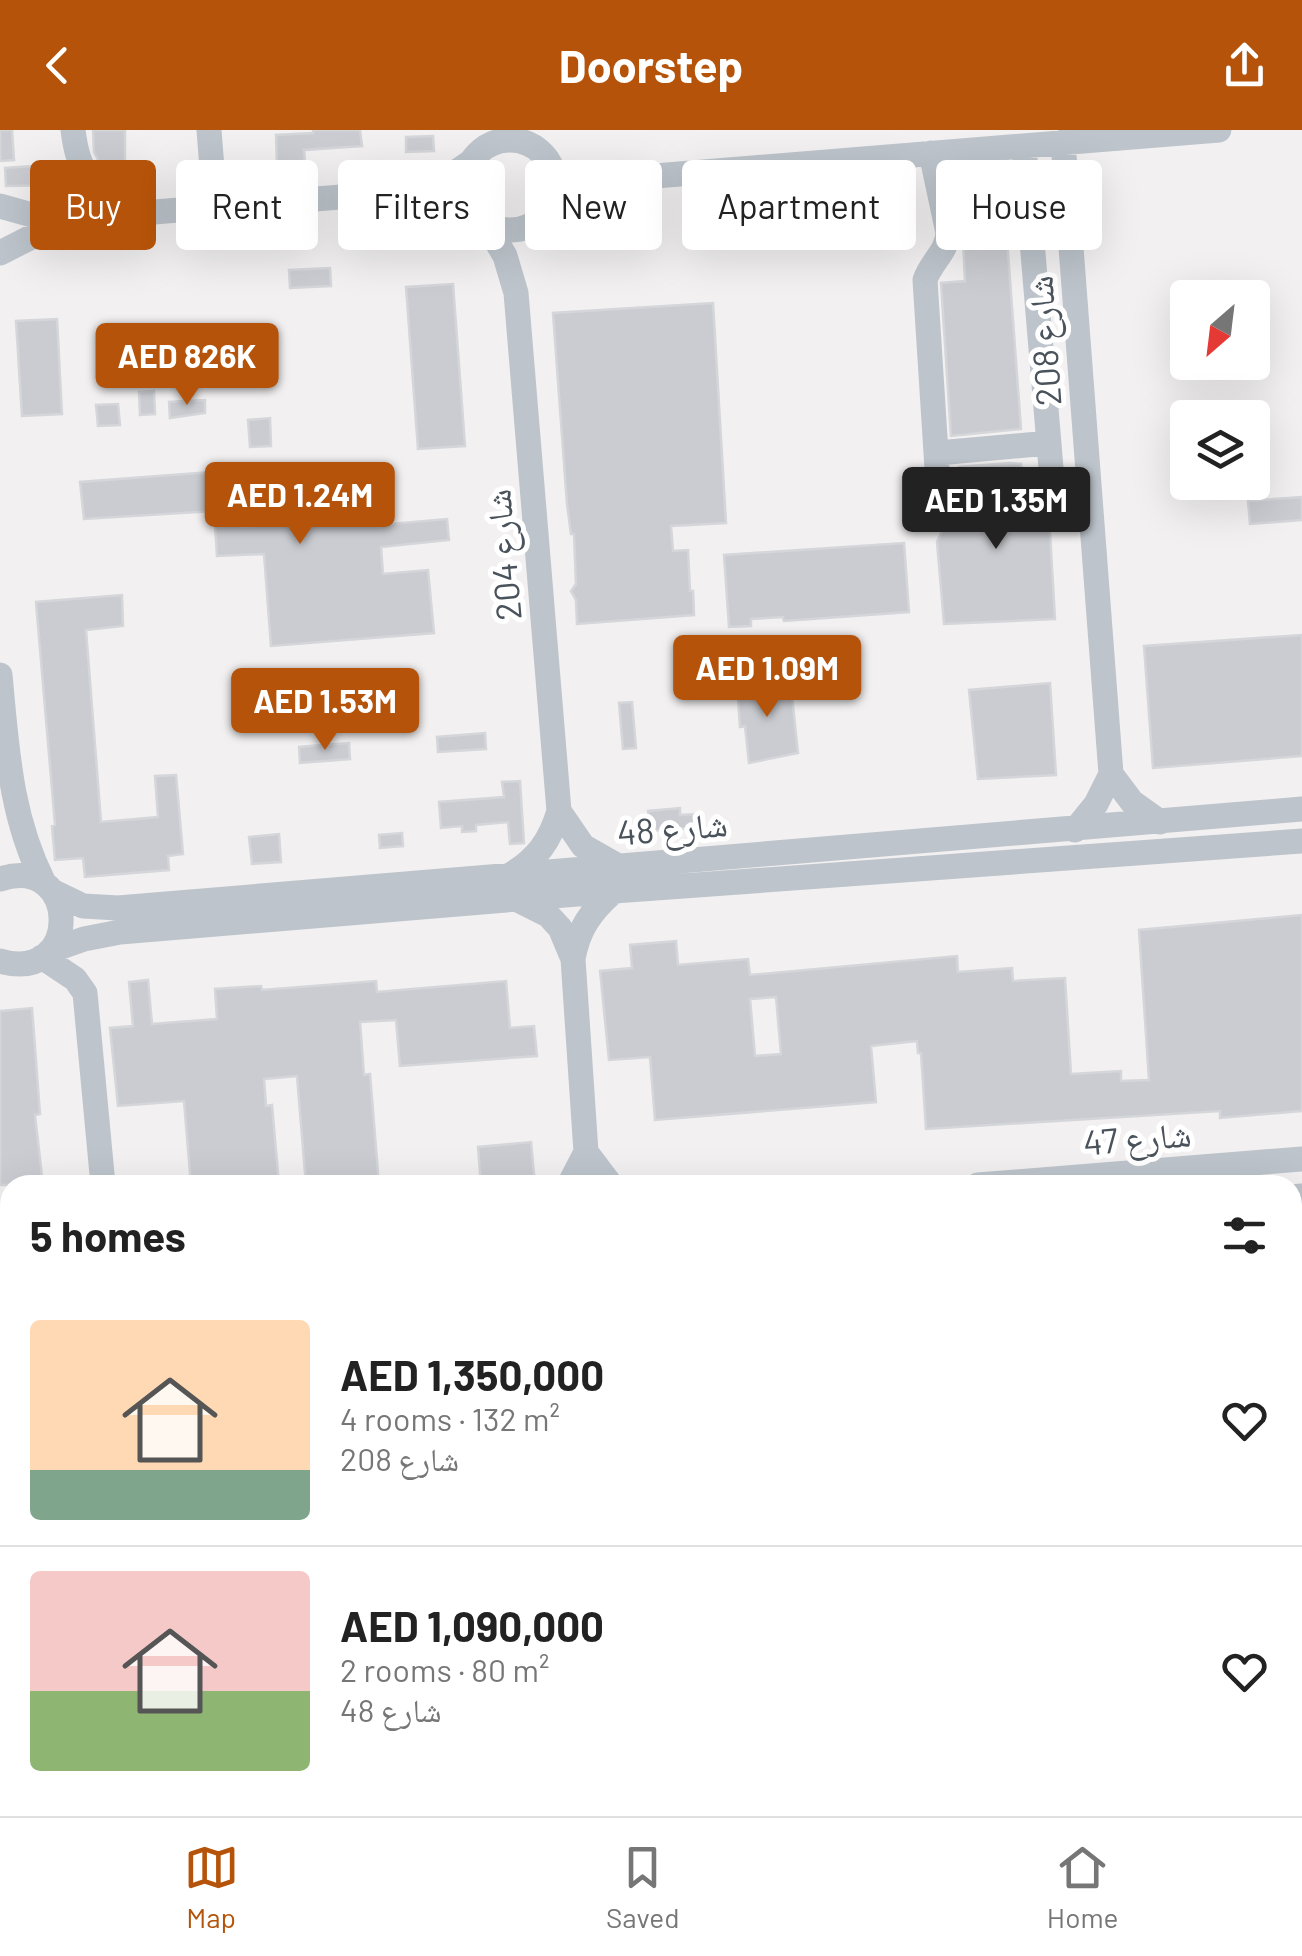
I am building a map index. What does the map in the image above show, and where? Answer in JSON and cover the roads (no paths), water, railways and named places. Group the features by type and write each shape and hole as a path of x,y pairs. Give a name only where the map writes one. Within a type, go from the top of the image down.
{"street":[{"path":"73,130 79,160"},
{"path":"210,130 212,160"},
{"path":"662,176 1219,130"},
{"path":"482,146 508,140 534,145 560,160"},
{"name":"شارع 208","path":"1063,142 1111,774"},
{"path":"1024,146 1025,160"},
{"path":"932,153 936,172"},
{"path":"0,252 6,230 0,207 30,214"},
{"path":"0,252 30,237"},
{"name":"شارع 204","path":"502,250 516,292 559,811"},
{"name":"شارع 204","path":"516,292 530,250"},
{"path":"940,500 924,280 944,250"},
{"path":"938,453 1050,455 1031,250"},
{"path":"0,674 9,777 21,832 62,910 57,942 46,954 85,993 102,1175"},
{"path":"1074,830 1096,804 1111,774 1132,802 1160,822"},
{"path":"0,836 9,777"},
{"name":"شارع 48","path":"0,961 22,964 84,939 120,932 512,888 1302,809"},
{"path":"559,811 583,846 617,879 581,929 572,959"},
{"path":"559,811 553,832 512,888 560,928 572,959 586,1152 573,1175"},
{"name":"شارع 48","path":"617,879 1302,841"},
{"name":"شارع 48","path":"0,879 24,876 83,906 118,908 512,888"},
{"path":"586,1152 603,1175"},
{"name":"شارع 47","path":"1103,1175 1302,1159"}]}
